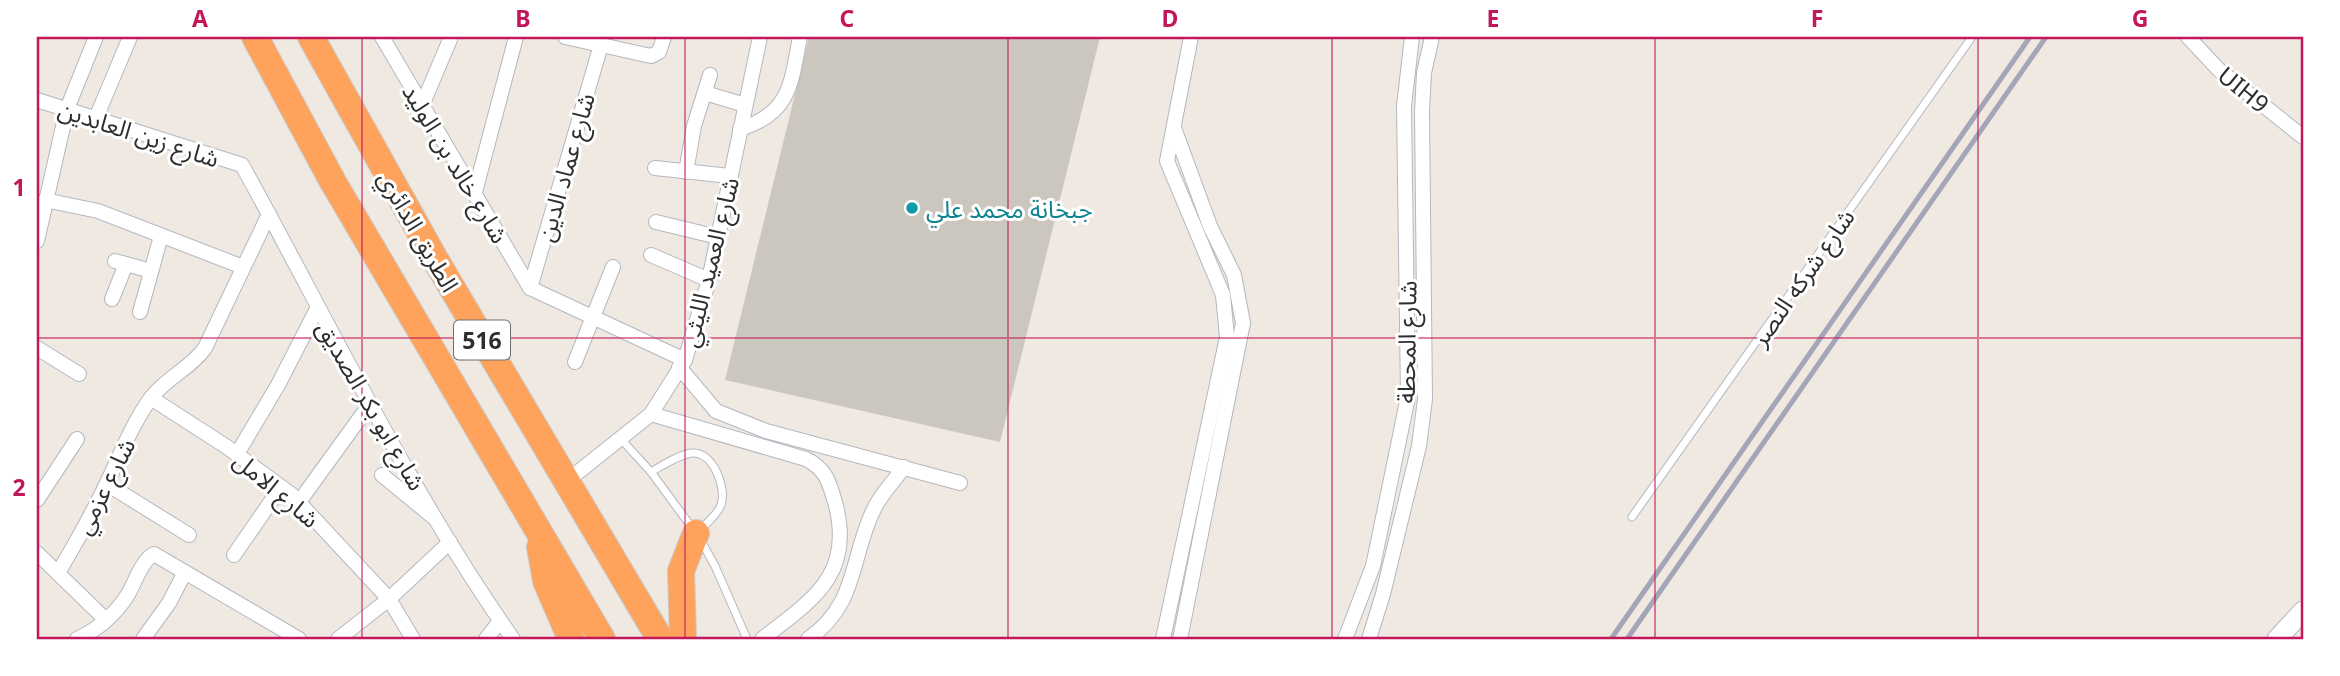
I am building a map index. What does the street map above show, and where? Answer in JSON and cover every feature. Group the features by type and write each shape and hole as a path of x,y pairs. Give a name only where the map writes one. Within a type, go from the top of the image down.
{"highway":[{"name":"الطريق الدائري","path":"255,37 333,182 601,639"},
{"name":"الطريق الدائري","path":"311,37 428,247 660,639"},
{"name":"الطريق الدائري","path":"536,528 546,581 571,639"},
{"path":"683,639 681,570 696,533"}],"main road":[{"path":"2277,639 2303,611"}],"street":[{"path":"37,241 67,109 96,37"},
{"path":"96,118 130,37"},
{"name":"شارع خالد بن الوليد","path":"382,37 421,108 475,192 530,288"},
{"path":"421,108 451,37"},
{"path":"475,192 516,37"},
{"path":"565,37 651,56 659,52 664,37"},
{"name":"شارع العميد الليثي","path":"567,481 651,414 682,363 709,280 760,37"},
{"path":"740,129 762,122 779,107 790,87 800,37"},
{"path":"1180,639 1242,339 1239,290 1167,161 1191,37"},
{"name":"شارع المحطة","path":"1345,639 1373,566 1405,418 1409,354 1404,106 1412,37"},
{"name":"شارع المحطة","path":"1369,639 1383,594 1423,423 1427,376 1422,92 1432,37"},
{"name":"UIH9","path":"2188,37 2219,70 2303,137"},
{"name":"شارع عماد الدين","path":"530,288 601,45"},
{"path":"687,172 694,126 710,75"},
{"path":"705,93 745,105"},
{"name":"شارع زين العابدين","path":"37,100 242,165"},
{"path":"1163,639 1227,337 1223,295 1173,126"},
{"name":"شارع ابو بكر الصديق","path":"242,165 370,404 450,542 513,639"},
{"path":"655,168 730,176"},
{"path":"45,200 98,211 243,267"},
{"path":"151,398 164,383 194,364 205,348 269,215"},
{"path":"656,222 718,237"},
{"path":"140,312 151,271 165,238"},
{"path":"651,255 709,280"},
{"path":"111,299 121,263 151,271"},
{"path":"575,362 613,267"},
{"path":"530,288 682,363 716,411 766,431 960,483"},
{"path":"237,454 278,385 317,309"},
{"path":"37,348 79,374"},
{"name":"شارع الامل","path":"151,398 237,454 299,502 389,598 414,639"},
{"name":"شارع عزمي","path":"58,573 151,398"},
{"path":"299,502 370,404"},
{"path":"651,414 807,458 820,466 828,478 840,530 836,557 817,596 762,639"},
{"path":"37,500 77,439"},
{"path":"808,639 833,618 842,602 854,576 864,535 876,505 904,467"},
{"path":"382,475 427,513 437,518"},
{"path":"107,484 189,535"},
{"path":"234,555 281,487"},
{"path":"840,530 864,535"},
{"path":"338,639 389,598 450,542"},
{"path":"37,553 106,620"},
{"path":"77,639 95,635 126,597 154,554 299,639"},
{"path":"143,639 169,603 185,572"},
{"path":"486,639 500,621"}],"lane":[{"name":"شارع شركه النصر","path":"1632,517 1972,37"},
{"path":"620,438 651,472 696,533 716,566 747,639"},
{"path":"651,472 691,453 700,453 709,459 723,495 714,516 696,533"}],"building":[{"name":"جبخانة محمد علي","path":"809,37 1100,37 1000,442 725,380"}],"railway":[{"path":"1611,639 2030,37"},
{"path":"1627,639 2046,37"}],"place":[{"name":"جبخانة محمد علي","path":"912,208"}]}
